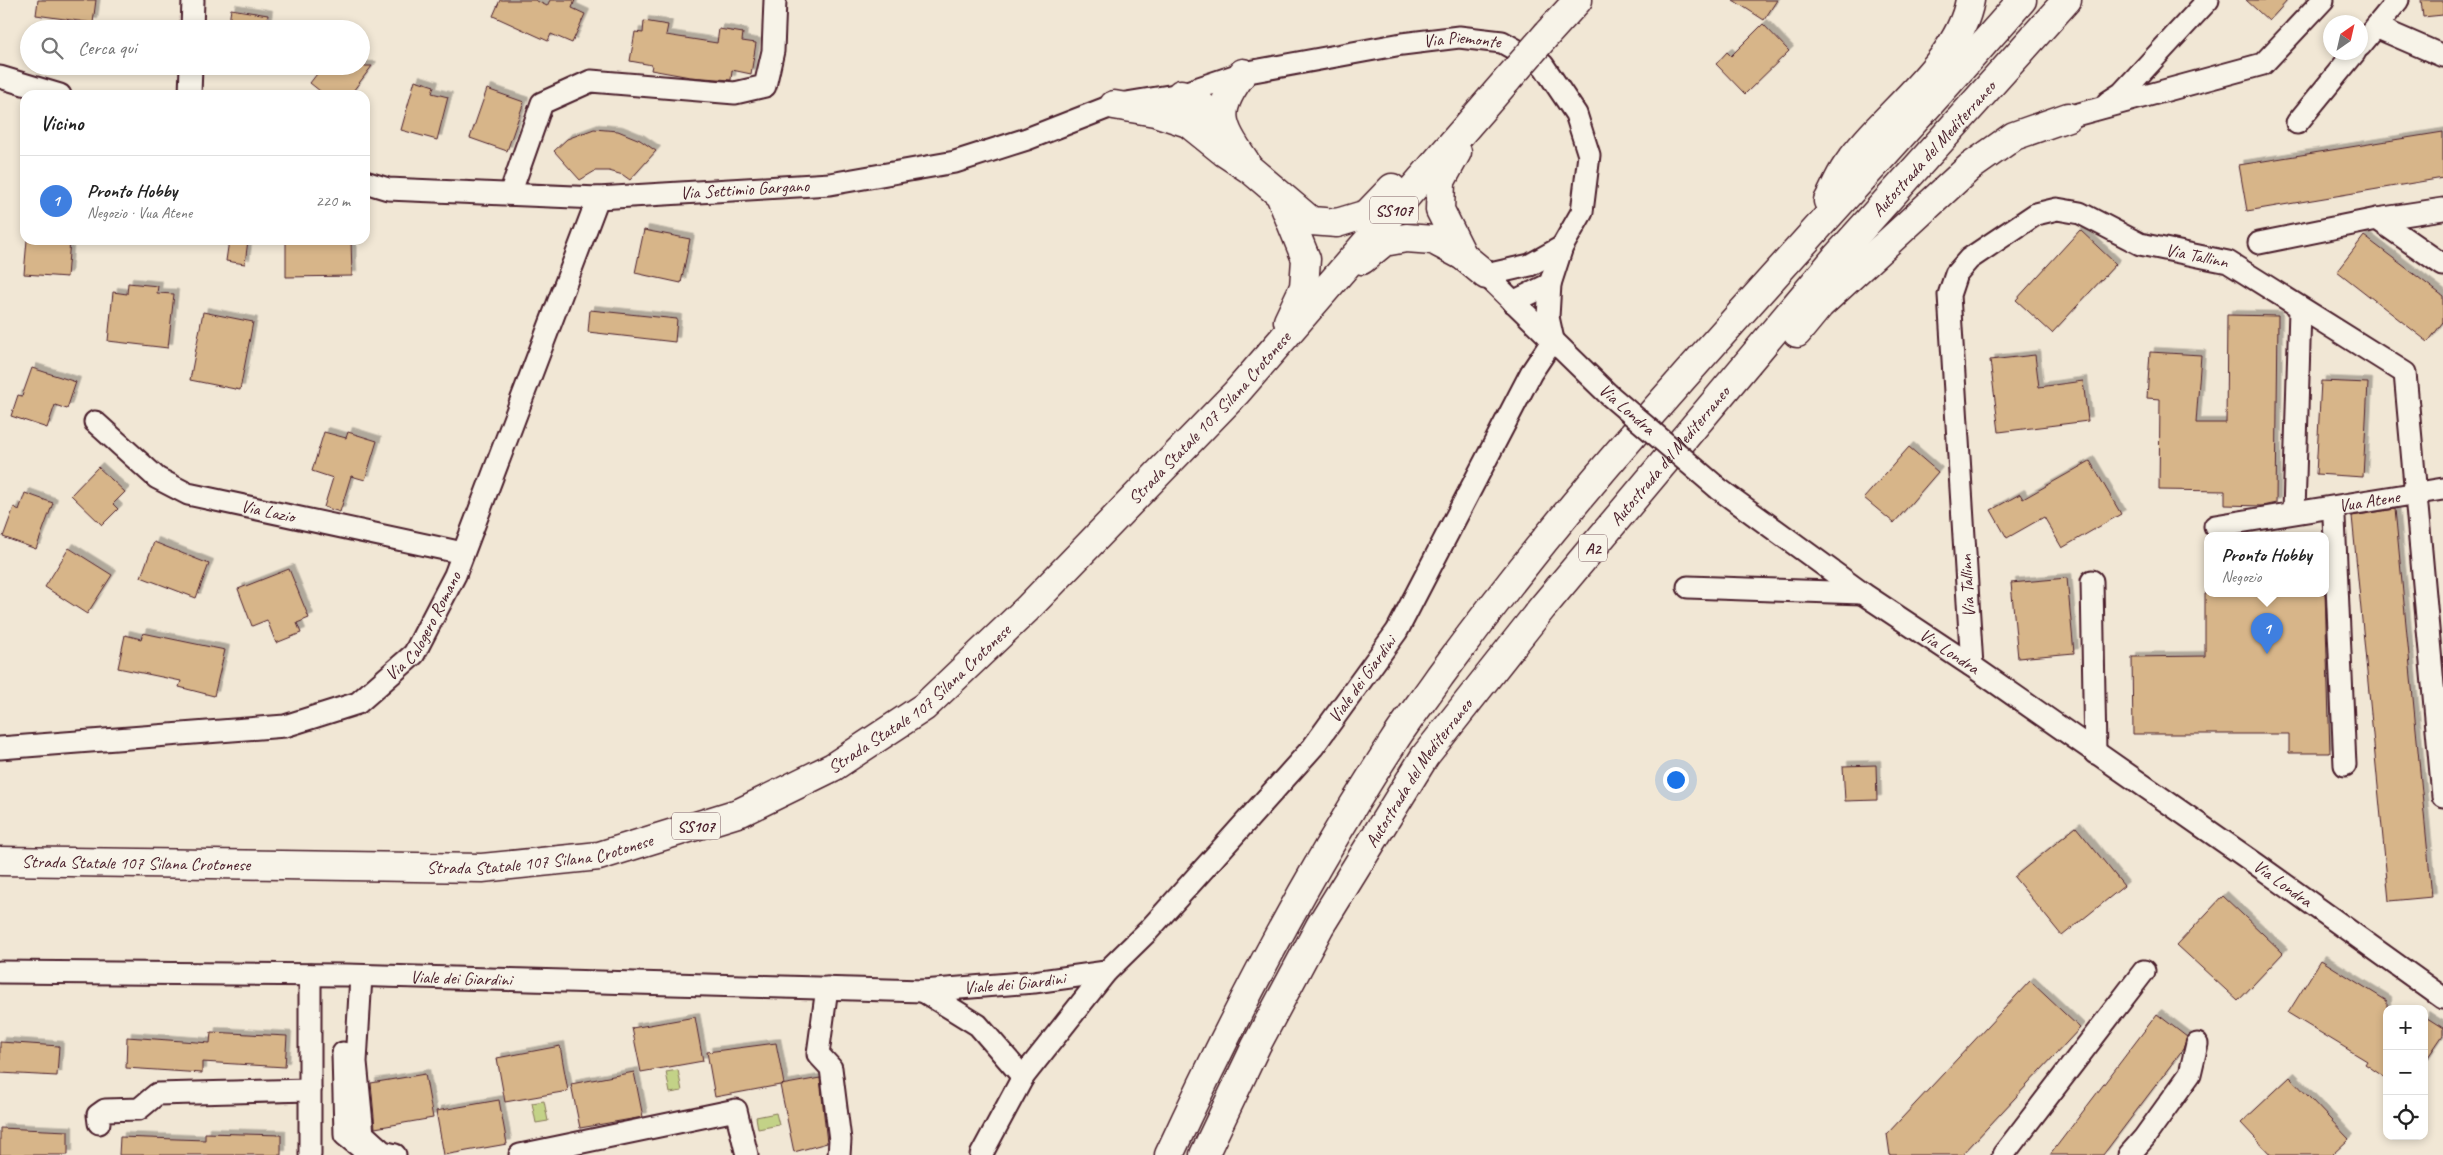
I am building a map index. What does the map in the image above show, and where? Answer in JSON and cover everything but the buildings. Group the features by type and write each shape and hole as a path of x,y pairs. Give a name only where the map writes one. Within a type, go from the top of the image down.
{"highway":[{"name":"Strada Statale 107 Silana Crotonese","path":"0,861 482,868 599,856 742,812 833,767 924,707 1027,609 1236,393 1305,316 1483,105 1578,0"},
{"path":"1810,234 1846,167 1946,55 1970,0"},
{"name":"Autostrada del Mediterraneo","path":"1169,1155 1227,1031 1286,920 1394,740 1478,624 1567,511 1810,234 1940,94 2022,0"},
{"name":"Autostrada del Mediterraneo","path":"1204,1155 1256,1046 1320,926 1425,756 1542,608 1838,255 2067,0"},
{"path":"1228,137 1222,112 1229,91 1243,73"},
{"path":"1463,256 1440,210 1441,181 1458,152 1508,79"},
{"path":"1188,123 1181,108 1181,94 1194,99 1208,109 1251,170"},
{"path":"1114,105 1155,112 1188,123 1224,152 1251,170 1311,221 1337,223 1366,214 1461,117 1483,105"},
{"path":"1542,608 1590,574 1820,305 1970,167 2014,136 2068,117"},
{"path":"1236,393 1290,319 1304,287 1306,259 1281,197"},
{"path":"1305,316 1363,258 1384,242 1406,238 1433,240 1463,256 1486,275"}],"street":[{"path":"192,20 193,0"},
{"path":"510,194 542,103 591,81 736,93 765,86 773,51 775,0"},
{"path":"2068,117 2101,106 2122,93 2208,0"},
{"path":"2068,117 2263,64 2322,0"},
{"path":"2368,36 2398,0"},
{"path":"2376,27 2443,56"},
{"name":"Via Piemonte","path":"1114,105 1181,94 1243,73 1402,44 1459,38 1502,42 1542,65 1576,114 1589,155 1582,212 1562,247 1550,284 1548,317 1552,340"},
{"path":"2297,123 2348,60"},
{"path":"190,75 190,90"},
{"path":"0,77 43,90"},
{"name":"Via Settimio Gargano","path":"370,184 388,189 598,198 830,184 955,162 1027,139 1114,105"},
{"name":"Via Calogero Romano","path":"0,748 285,726 358,703 414,654 455,575 598,198"},
{"name":"Via Tallinn","path":"1972,666 1949,295 1956,274 1969,259 2036,214 2057,209 2080,213 2140,244 2228,262 2300,309 2405,373 2443,796"},
{"path":"2259,243 2377,219 2443,209"},
{"path":"2377,219 2443,265"},
{"path":"1486,275 1530,265 1562,247"},
{"path":"1513,302 1530,265"},
{"name":"Via Londra","path":"1486,275 1608,394 1719,490 1862,593 1972,666 2443,996"},
{"path":"1513,302 1550,284"},
{"path":"2294,512 2300,309"},
{"name":"Viale dei Giardini","path":"981,1155 1023,1078 1106,972 1148,930 1313,747 1396,631 1531,373 1552,340"},
{"name":"Via Lazio","path":"95,422 157,478 188,494 463,553"},
{"name":"Vua Atene","path":"2215,526 2443,489"},
{"path":"2334,518 2345,765"},
{"path":"2092,581 2095,753"},
{"path":"1688,587 1862,593"},
{"path":"2003,1155 2144,971"},
{"name":"Viale dei Giardini","path":"0,972 310,975 923,991 1034,982 1106,972"},
{"path":"310,975 310,1155"},
{"path":"354,976 342,1068 346,1135 370,1155"},
{"path":"354,976 356,1062 363,1134 383,1152 395,1155"},
{"path":"827,988 818,1054 831,1068 840,1140 839,1155"},
{"name":"Viale dei Giardini","path":"923,991 978,1025 1023,1078"},
{"path":"2129,1155 2144,1138 2190,1074 2197,1044"},
{"path":"99,1123 98,1115 105,1110 139,1109 157,1094 310,1090"},
{"path":"520,1155 736,1110 747,1155"}],"green space":[{"path":"678,1070 682,1091 670,1093 666,1072"},
{"path":"544,1101 548,1121 536,1123 532,1103"},
{"path":"776,1113 779,1125 758,1129 756,1117"}],"place":[{"name":"Pronto Hobby","path":"2267,654"}]}
